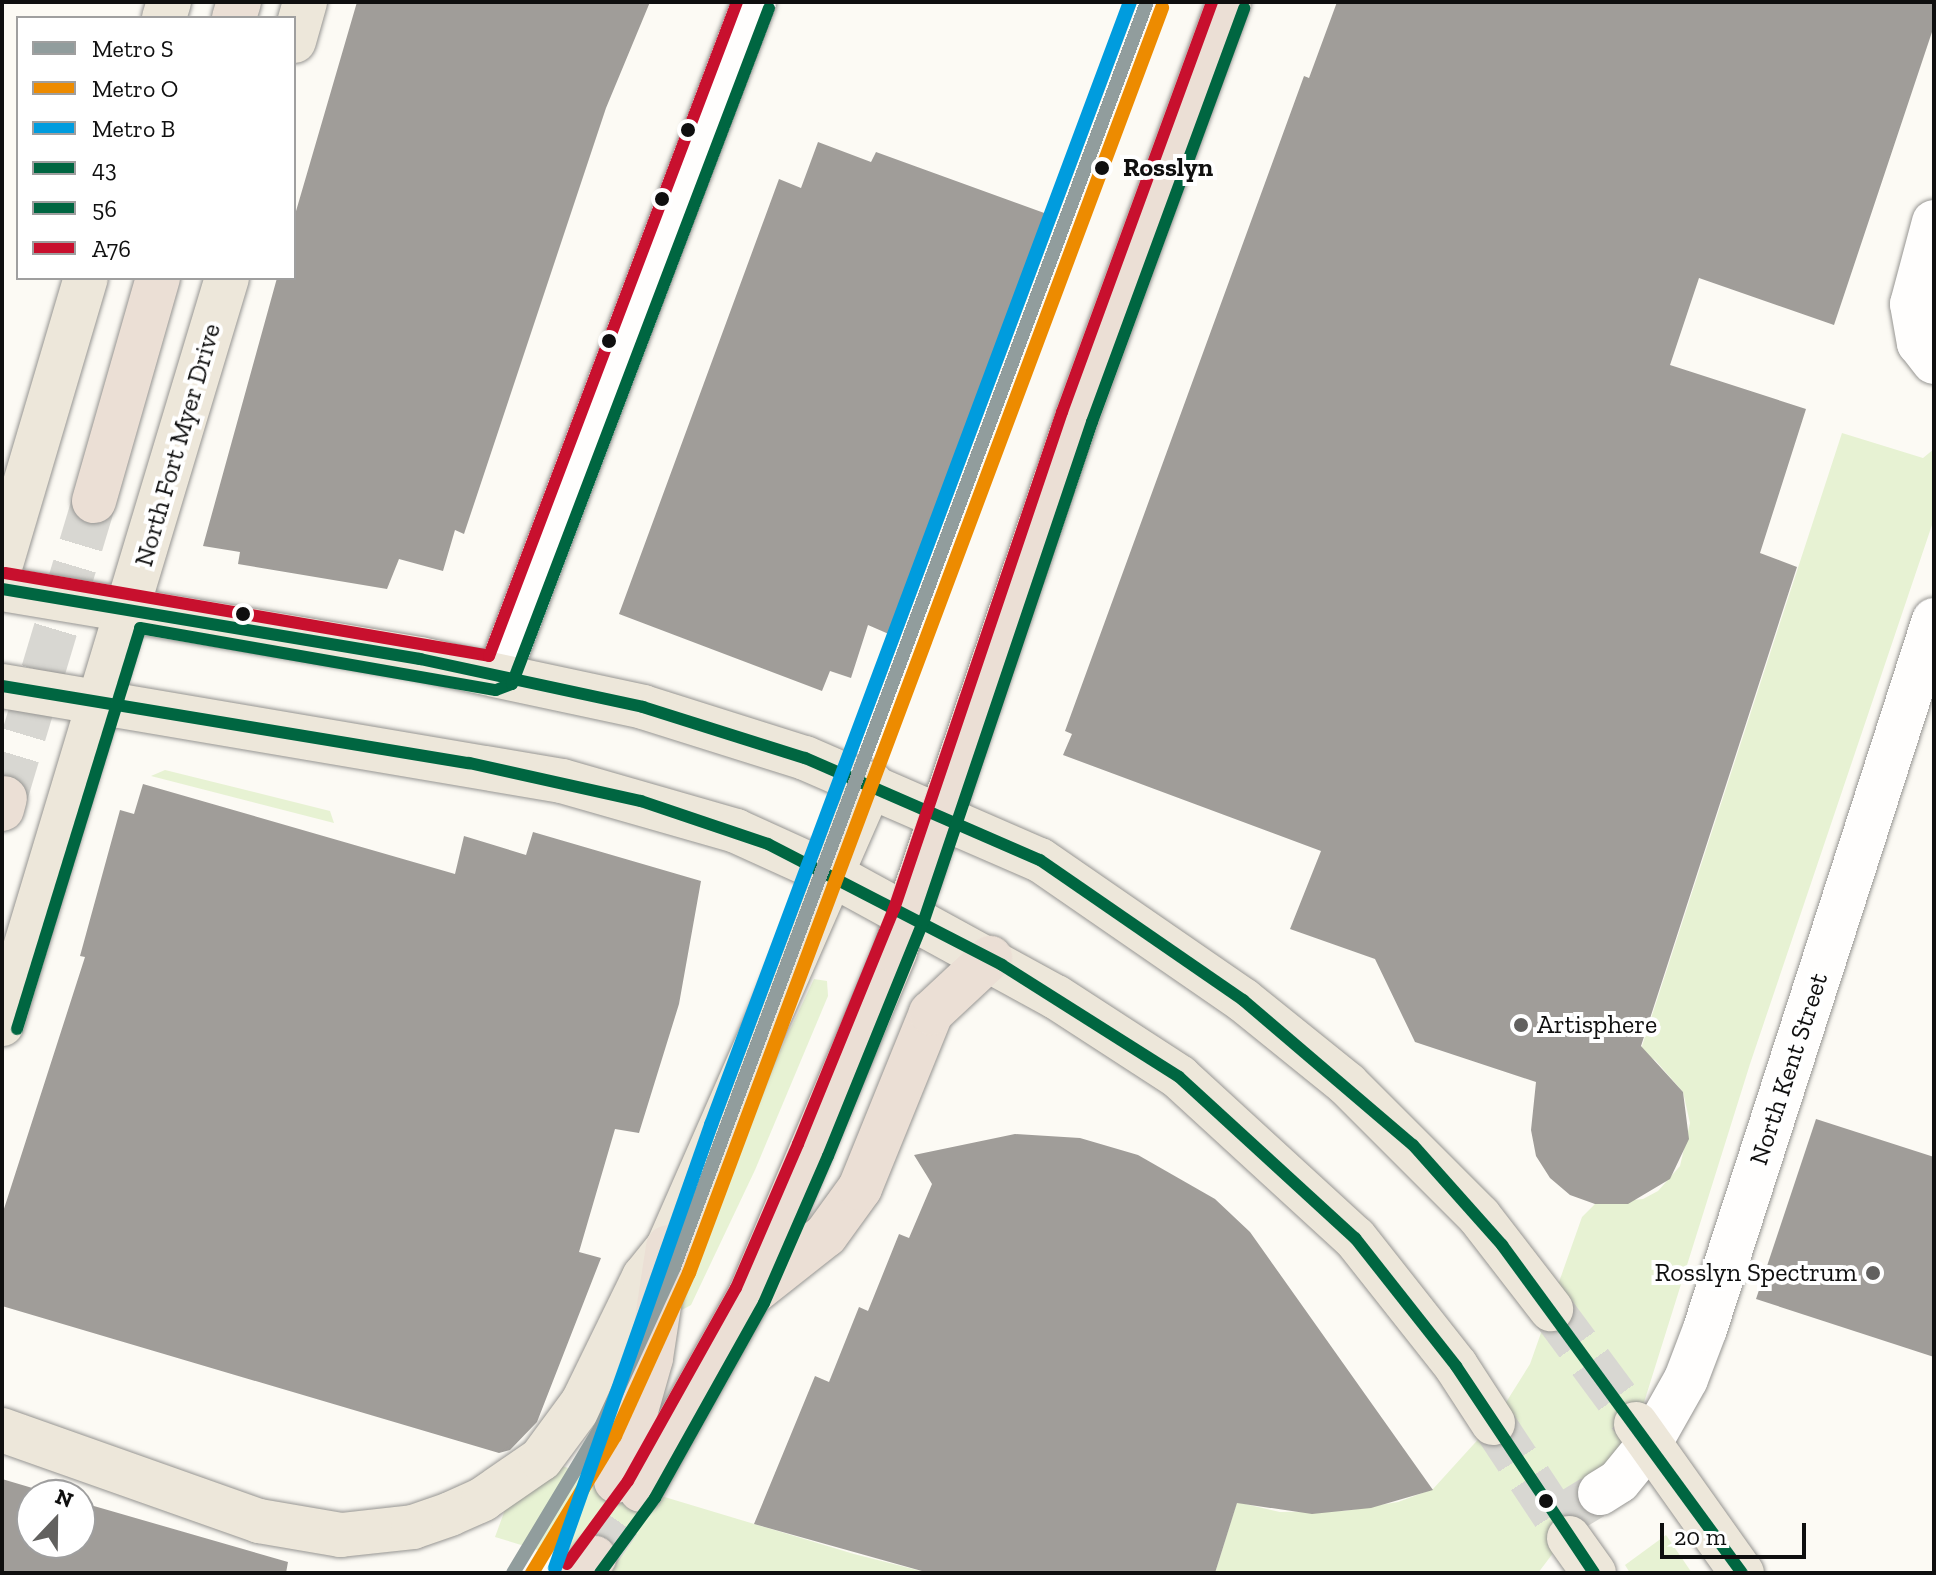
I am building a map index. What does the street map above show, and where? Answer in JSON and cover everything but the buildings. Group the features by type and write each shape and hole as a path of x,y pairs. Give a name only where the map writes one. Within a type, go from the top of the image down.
{"highway":[{"path":"668,1247 629,1486 750,1295 909,915 1072,431 1229,2"},
{"path":"94,501 157,280"},
{"path":"750,1295 826,1235 860,1188 931,1013 990,958"}],"main road":[{"path":"296,34 305,2"},
{"path":"2,561 85,280"},
{"name":"North Fort Myer Drive","path":"2,1024 102,703 226,280"},
{"path":"2,589 499,674 702,724 871,784 941,816 1075,881 1293,1040 1413,1145 1479,1216 1551,1309"},
{"path":"2,686 562,781 736,831 831,874 990,958 1179,1077 1297,1180 1406,1300 1493,1423"},
{"path":"2,1430 296,1530 341,1535 413,1527 483,1499 541,1459 583,1402 644,1277 668,1247 871,784"},
{"path":"1643,1434 1742,1573"},
{"path":"1569,1538 1594,1573"}],"street":[{"path":"499,674 754,2"},
{"path":"1934,222 1912,304 1919,343 1934,362"},
{"name":"North Kent Street","path":"1600,1493 1619,1481 1643,1434 1686,1379 1705,1329 1934,620"}],"green space":[{"path":"1842,433 1923,458 1934,449 1934,519 1750,1064 1641,1412 1605,1485 1538,1573 1215,1573 1237,1502 1280,1512 1344,1511 1398,1502 1433,1489 1493,1423 1530,1364 1582,1217 1595,1204 1643,1199 1658,1191 1680,1166 1690,1123 1683,1092 1655,1060 1640,1052"},
{"path":"165,770 330,811 334,823 151,776"},
{"path":"814,979 827,981 828,996 755,1170 691,1305 680,1311 679,1297 750,1114"},
{"path":"525,1455 854,1554 929,1573 613,1573 495,1537"},
{"path":"1666,1535 1692,1573 1630,1573 1625,1565"}],"tunnel":[{"path":"5,798 94,501"},
{"path":"1551,1309 1636,1424"},
{"path":"1493,1423 1569,1538"},
{"path":"594,1558 641,1490"},
{"path":"1555,1520 1600,1493"}],"metro line":[{"name":"B","path":"555,1568 711,1125 1130,2"},
{"name":"S","path":"513,1573 600,1429 674,1267 1147,2"},
{"name":"O","path":"532,1573 615,1436 689,1273 1162,8"}],"transit line":[{"name":"A76","path":"5,573 489,656 737,2"},
{"name":"A76","path":"567,1564 628,1481 736,1288 798,1144 894,909 1062,412 1212,2"},
{"name":"56","path":"17,1029 140,628 496,690 512,684 769,8"},
{"name":"56","path":"600,1573 655,1498 764,1303 828,1156 924,920 1092,422 1244,8"},
{"name":"43","path":"2,589 420,659 643,707 805,758 1040,860 1243,1000 1413,1145 1502,1245 1742,1573"},
{"name":"43","path":"2,686 469,763 641,801 768,844 1002,965 1179,1077 1355,1238 1456,1366 1594,1573"}],"place":[{"name":"Rosslyn","path":"1102,168"},
{"name":"Artisphere","path":"1521,1025"},
{"name":"Rosslyn Spectrum","path":"1873,1273"}]}
